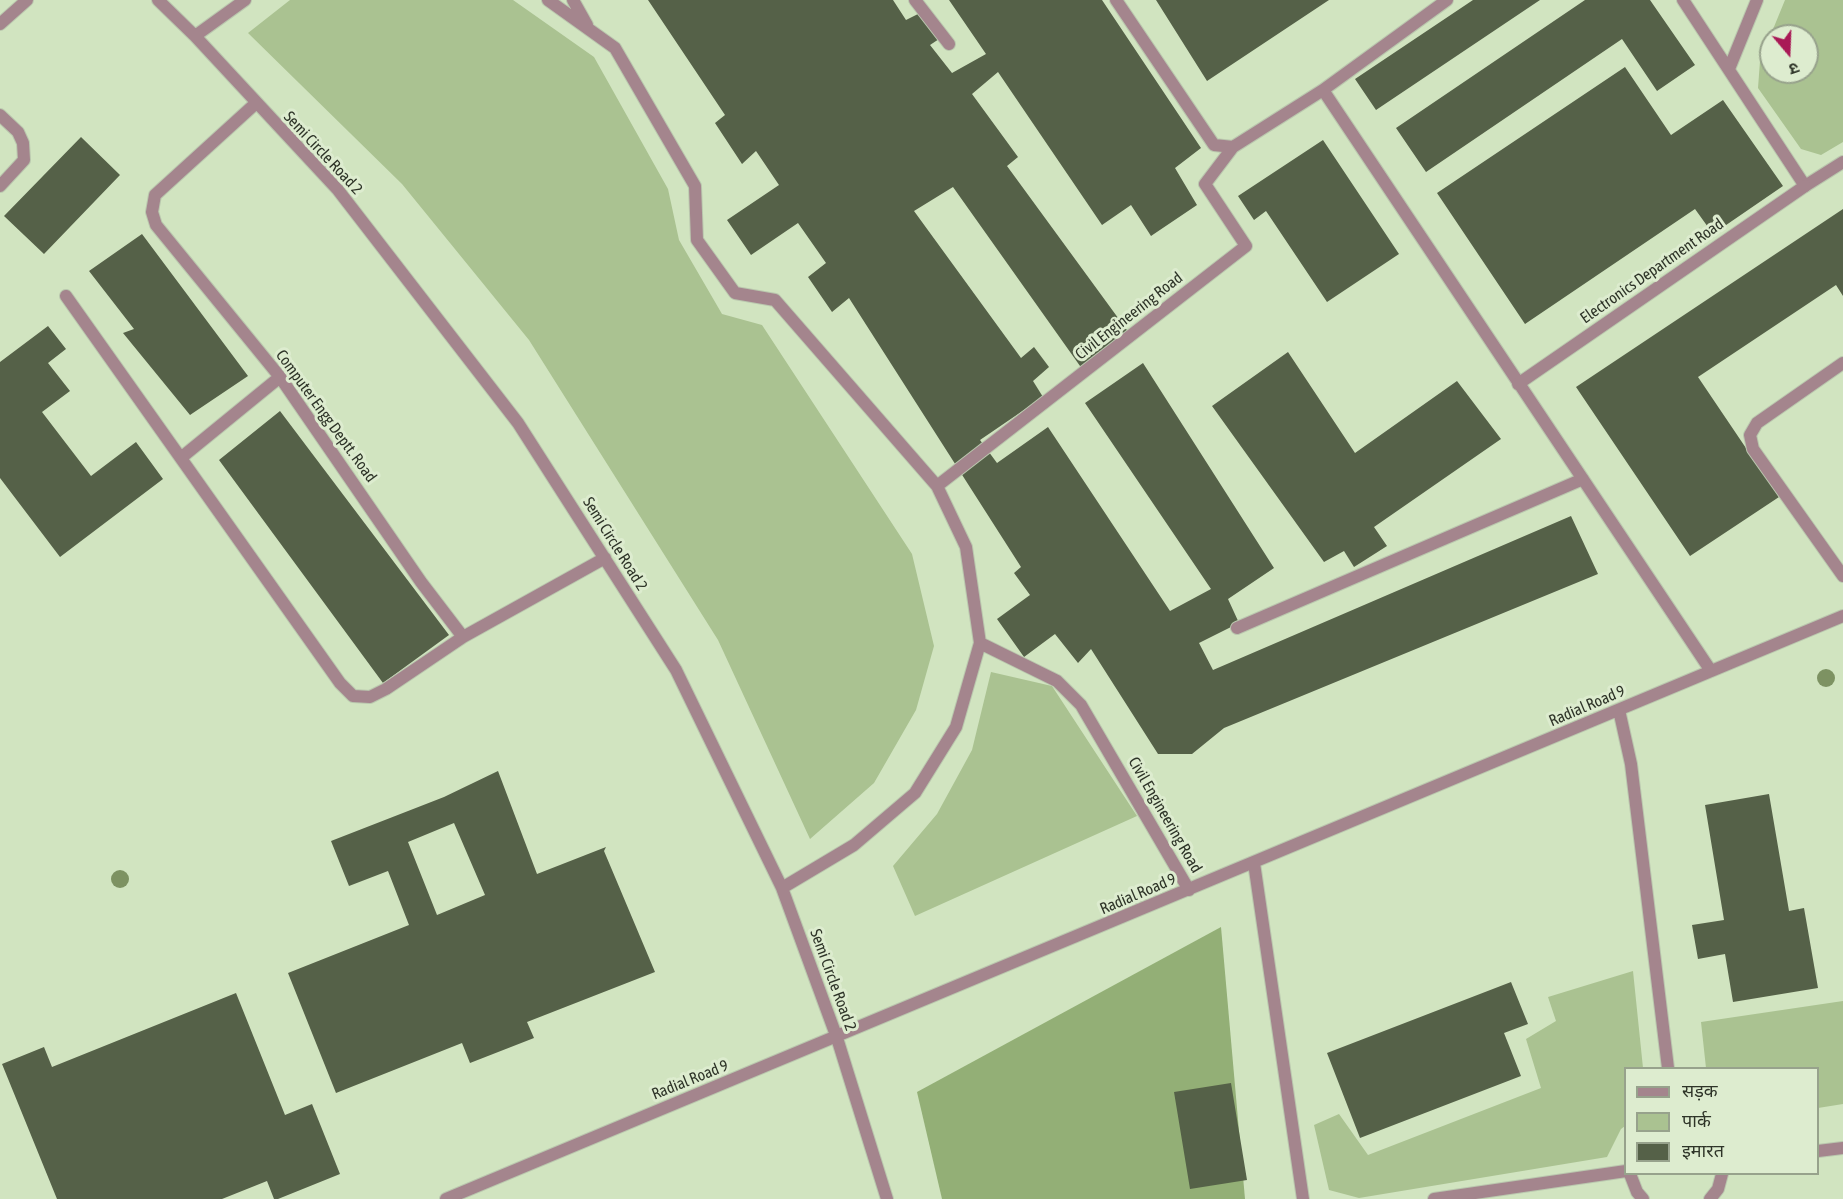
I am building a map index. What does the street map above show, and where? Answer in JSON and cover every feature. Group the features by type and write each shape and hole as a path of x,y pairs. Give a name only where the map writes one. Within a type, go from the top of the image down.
{"street":[{"path":"0,24 27,0"},
{"name":"Semi Circle Road 2","path":"158,0 195,36 255,104 338,190 518,423 676,670 782,888 837,1038 887,1199"},
{"path":"195,36 245,0"},
{"path":"548,0 615,48 695,186 697,240 735,293 776,300 937,486 966,547 980,643 956,727 915,793 854,845 782,888"},
{"path":"573,0 590,30"},
{"path":"915,0 949,44"},
{"path":"1116,0 1215,145 1233,147 1323,90 1447,0"},
{"path":"1683,0 1805,186"},
{"path":"1729,69 1757,0"},
{"path":"1323,90 1711,671"},
{"name":"Computer Engg Deptt. Road","path":"255,104 155,195 152,212 156,225 280,377 421,582 463,637"},
{"path":"0,115 18,132 23,143 24,160 0,186"},
{"name":"Civil Engineering Road","path":"937,486 1246,246 1206,184 1233,147"},
{"name":"Electronics Department Road","path":"1518,384 1843,162"},
{"path":"66,296 340,683 353,696 370,697 386,689 463,637 605,558"},
{"path":"1843,363 1756,423 1750,435 1753,449 1843,576"},
{"path":"182,457 280,377"},
{"path":"1238,628 1582,480"},
{"name":"Radial Road 9","path":"446,1199 837,1038 1843,616"},
{"name":"Civil Engineering Road","path":"980,643 1057,681 1081,705 1189,890"},
{"path":"1619,710 1631,764 1668,1067"},
{"path":"1254,863 1303,1199"},
{"path":"1819,1151 1843,1148"},
{"path":"1434,1199 1624,1171"},
{"path":"1631,1175 1637,1192 1643,1199"},
{"path":"1710,1199 1718,1189 1722,1175"}],"shaded area":[{"path":"0,0 1843,0 1843,1199 0,1199"},
{"path":"1221,927 1245,1199 942,1199 917,1092"}],"green space":[{"path":"290,0 513,0 594,57 668,189 679,240 722,314 762,325 912,554 934,646 916,710 874,783 810,839 718,640 529,340 402,184 248,33"},
{"path":"1785,0 1843,0 1843,142 1821,155 1801,149 1758,88 1759,74 1759,84 1819,84 1819,24 1775,24"},
{"path":"991,672 1052,686 1137,816 915,916 893,866 937,814 972,750"},
{"path":"1633,971 1643,1067 1624,1067 1624,1127 1607,1157 1359,1198 1329,1190 1314,1125 1339,1114 1368,1155 1541,1088 1526,1039 1556,1021 1548,997"},
{"path":"1843,1001 1843,1104 1819,1108 1819,1067 1706,1067 1701,1022"}],"building":[{"path":"648,0 893,0 906,20 922,12 939,39 930,45 952,73 986,54 949,0 1102,0 1201,148 1175,168 1197,205 1151,236 1131,205 1102,225 998,72 972,94 1018,157 1007,166 1132,337 1085,373 953,187 914,211 1021,358 1034,347 1049,367 1033,381 1043,397 980,440 997,463 1048,427 1170,611 1211,589 1085,403 1143,363 1274,568 1228,599 1239,623 1199,643 1213,670 1571,516 1598,574 1224,728 1192,754 1158,754 1091,649 1078,663 1055,634 1024,657 997,619 1030,595 1014,573 1021,567 849,298 832,312 808,277 826,263 798,223 751,255 727,220 779,185 756,151 742,164 715,123 725,115"},
{"path":"1156,0 1329,0 1207,81"},
{"path":"1473,0 1540,0 1376,110 1355,79"},
{"path":"1585,0 1650,0 1695,65 1657,91 1622,39 1426,172 1396,128"},
{"path":"1625,67 1671,135 1723,100 1783,186 1713,234 1695,209 1525,324 1437,193"},
{"path":"81,137 120,175 44,254 4,216"},
{"path":"1323,140 1399,254 1327,302 1266,211 1254,220 1238,196"},
{"path":"1843,209 1843,296 1836,285 1698,377 1779,497 1690,556 1576,387"},
{"path":"142,234 248,376 190,415 123,333 134,329 89,271"},
{"path":"48,326 66,349 48,363 70,391 42,412 91,476 136,442 163,479 60,557 0,478 0,362"},
{"path":"1288,352 1355,453 1457,381 1501,439 1374,527 1387,546 1354,567 1344,551 1324,562 1212,406"},
{"path":"280,411 449,635 383,683 219,460"},
{"path":"498,771 537,874 606,847 604,851 655,972 527,1022 534,1038 470,1063 462,1043 336,1093 288,973 409,925 388,871 349,886 331,841 444,797","holes":["454,823 485,895 437,915 408,842"]},
{"path":"1769,794 1789,911 1804,908 1818,988 1733,1002 1725,954 1698,959 1692,925 1724,920 1705,805"},
{"path":"1511,982 1528,1024 1504,1033 1521,1076 1360,1138 1327,1053"},
{"path":"236,993 285,1115 312,1104 340,1174 278,1199 274,1199 267,1181 222,1199 57,1199 2,1064 44,1047 52,1067"},
{"path":"1231,1083 1247,1180 1190,1189 1174,1092"}]}
